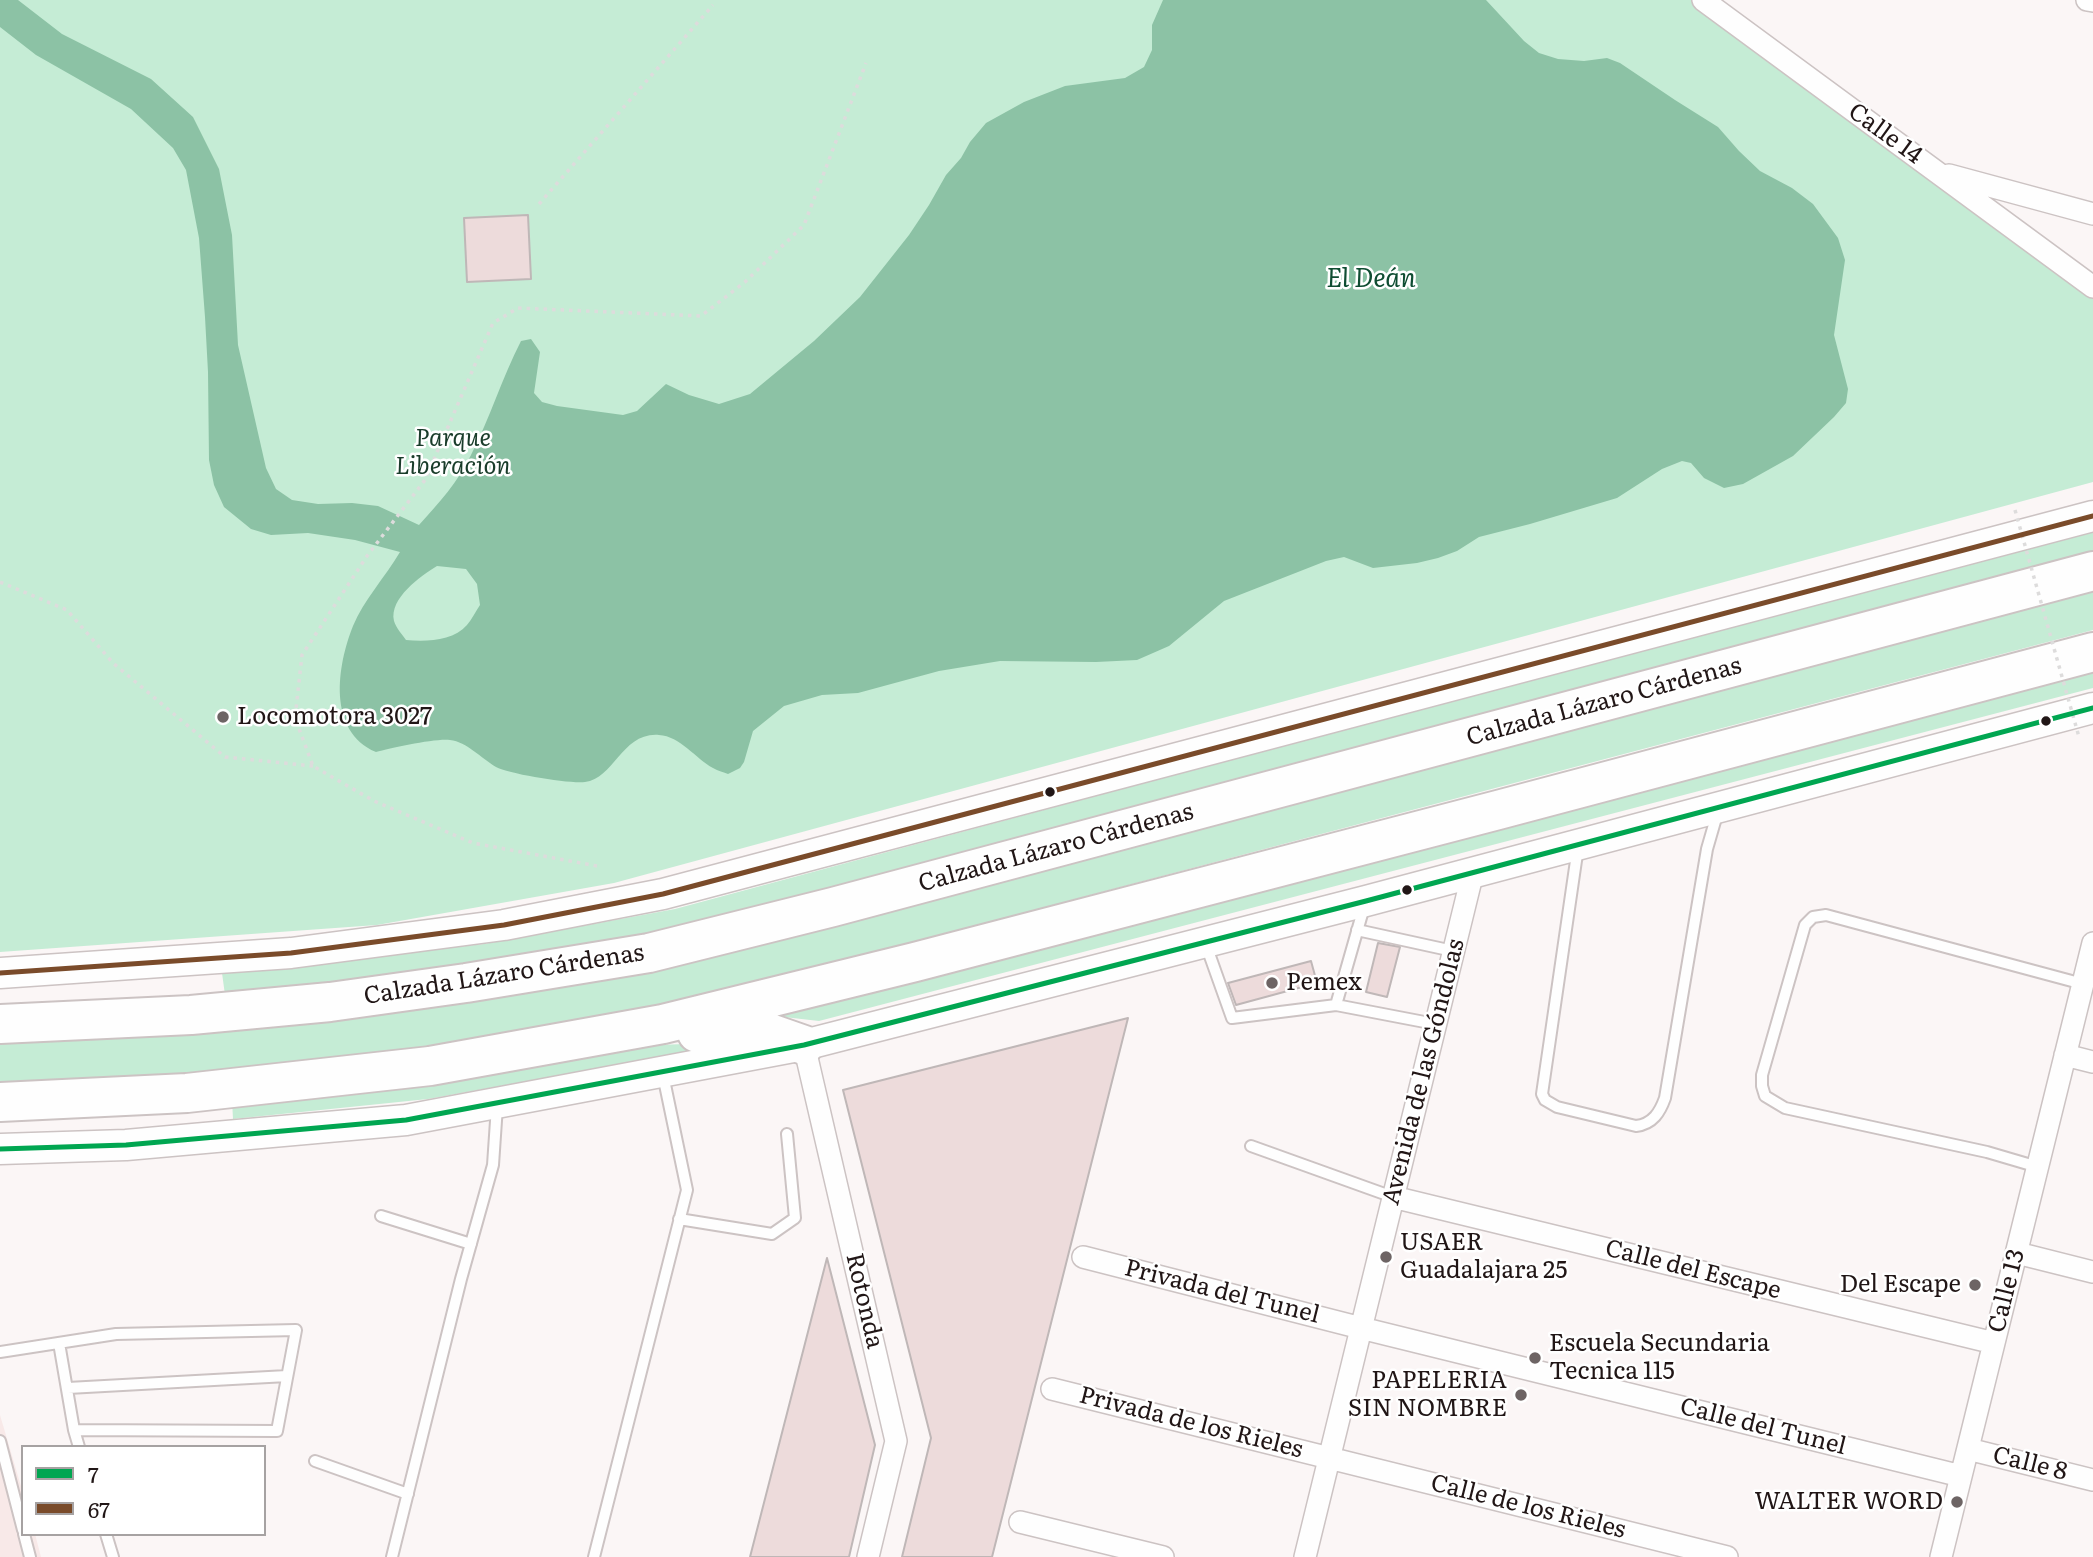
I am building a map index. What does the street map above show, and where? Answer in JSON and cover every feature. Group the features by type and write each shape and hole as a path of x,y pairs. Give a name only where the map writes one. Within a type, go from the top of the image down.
{"highway":[{"name":"Calzada Lázaro Cárdenas","path":"0,1024 191,1015 330,1002 649,953 846,904 2093,571"},
{"path":"0,1102 200,1091 430,1066 663,1024 915,962 2093,652"},
{"path":"583,1038 761,1030 804,1045"}],"main road":[{"name":"Calzada Lázaro Cárdenas","path":"0,973 315,951 504,925 663,894 2093,516"},
{"path":"0,1149 126,1144 406,1121 804,1045 1367,901 2093,708"}],"street":[{"name":"Calle 14","path":"1703,0 1937,172 2093,214"},
{"path":"2087,0 2093,1"},
{"path":"1937,172 2093,287"},
{"name":"Avenida de las Góndolas","path":"1305,1557 1473,872"},
{"name":"Calle 13","path":"1941,1557 2093,943"},
{"name":"Rotonda","path":"804,1045 896,1441 868,1557"},
{"path":"2065,1055 2093,1062"},
{"name":"Calle del Escape","path":"1393,1198 1994,1343"},
{"path":"2017,1253 2093,1272"},
{"name":"Privada del Tunel","path":"1083,1257 1361,1328"},
{"name":"Calle del Tunel","path":"1361,1328 1961,1476"},
{"name":"Privada de los Rieles","path":"1052,1389 1329,1458"},
{"name":"Calle 8","path":"1968,1449 2093,1480"},
{"name":"Calle de los Rieles","path":"1329,1458 1727,1557"},
{"path":"1020,1522 1163,1557"}],"lane":[{"path":"1579,844 1542,1094 1545,1100 1557,1107 1636,1126 1644,1125 1660,1111 1665,1098 1707,849 1719,807"},
{"path":"1336,1005 1367,901"},
{"path":"2038,1167 1987,1152 1786,1108 1765,1097 1762,1075 1805,925 1813,917 1826,915 2083,985"},
{"path":"1357,930 1453,951"},
{"path":"1205,942 1232,1018 1336,1005 1435,1024"},
{"path":"594,1557 687,1190 663,1072"},
{"path":"392,1557 471,1244 494,1165 497,1103"},
{"path":"679,1219 772,1234 795,1218 787,1134"},
{"path":"1251,1146 1393,1198"},
{"path":"381,1216 471,1244"},
{"path":"0,1352 116,1334 296,1330 278,1431 74,1430"},
{"path":"59,1343 78,1445"},
{"path":"68,1388 287,1376"},
{"path":"0,1441 21,1524"},
{"path":"315,1461 408,1494"},
{"path":"24,1536 30,1557"},
{"path":"107,1536 113,1557"}],"path":[{"path":"539,204 713,5"},
{"path":"313,766 295,718 302,655 367,556 425,480 493,323 518,308 701,316 745,282 804,225 866,62"},
{"path":"2015,510 2079,737"},
{"path":"0,582 67,610 113,663 225,757 313,766 374,801 473,843 597,866"}],"shaded area":[{"path":"0,1415 21,1486 21,1536 36,1536 41,1557 0,1557"}],"green space":[{"name":"Parque Liberación","path":"0,0 1697,0 2093,294 2093,482 614,883 377,925 0,952"},
{"path":"2093,528 2093,553 682,929 489,962 225,995 222,973 484,944 675,909"},
{"path":"2093,584 2093,630 701,998 494,1040 284,1070 0,1085 0,1040 279,1023"},
{"path":"2093,661 2093,688 819,1021 749,1013"},
{"path":"746,1042 428,1099 233,1119 232,1100 596,1047"}],"water":[{"name":"El Deán","path":"0,0 18,0 62,34 151,79 193,117 219,169 232,235 238,345 266,468 276,489 292,500 318,504 352,503 378,506 419,525 448,492 466,465 521,341 531,339 540,352 534,393 542,402 557,406 623,415 637,411 666,384 689,395 719,404 750,394 814,341 860,297 909,235 946,175 986,123 1024,102 1065,86 1125,78 1144,67 1152,50 1152,25 1163,0 1486,0 1524,41 1539,53 1558,59 1584,61 1607,58 1620,63 1718,127 1760,171 1792,188 1813,204 1838,238 1845,260 1834,335 1848,389 1846,403 1793,456 1743,484 1724,488 1704,478 1691,463 1682,461 1662,469 1617,498 1479,537 1457,551 1438,558 1373,568 1344,557 1326,561 1224,601 1169,646 1137,660 1000,661 939,671 858,693 822,695 784,706 753,731 744,762 740,768 728,774 707,764 674,739 659,735 646,736 636,741 604,773 585,782 554,780 503,770 468,747 450,740 424,742 376,752 360,742 349,729 340,696 340,678 347,642 357,617 400,552 355,540 308,533 271,535 251,529 224,507 214,485 209,460 208,372 199,238 186,170 173,148 131,109 36,55 0,27","holes":["437,566 466,569 477,584 480,605 467,625 447,637 406,640 394,621 396,604 401,596"]}],"building":[{"path":"528,215 531,279 467,282 464,218"},
{"name":"Pemex","path":"1378,943 1400,947 1387,997 1366,992"},
{"name":"Pemex","path":"1311,961 1317,983 1236,1005 1228,983"},
{"path":"1128,1018 992,1557 902,1557 931,1438 843,1090"},
{"path":"827,1258 875,1445 849,1557 750,1557"}],"transit line":[{"name":"67","path":"0,973 291,953 504,925 663,894 2093,516"},
{"name":"7","path":"0,1149 126,1145 406,1120 804,1045 1366,901 2093,708"}],"place":[{"name":"Locomotora 3027","path":"223,717"},
{"name":"Pemex","path":"1272,983"},
{"name":"USAER Guadalajara 25","path":"1386,1257"},
{"name":"Del Escape","path":"1975,1285"},
{"name":"Escuela Secundaria Tecnica 115","path":"1535,1358"},
{"name":"PAPELERIA SIN NOMBRE","path":"1521,1395"},
{"name":"WALTER WORD","path":"1957,1502"}]}
